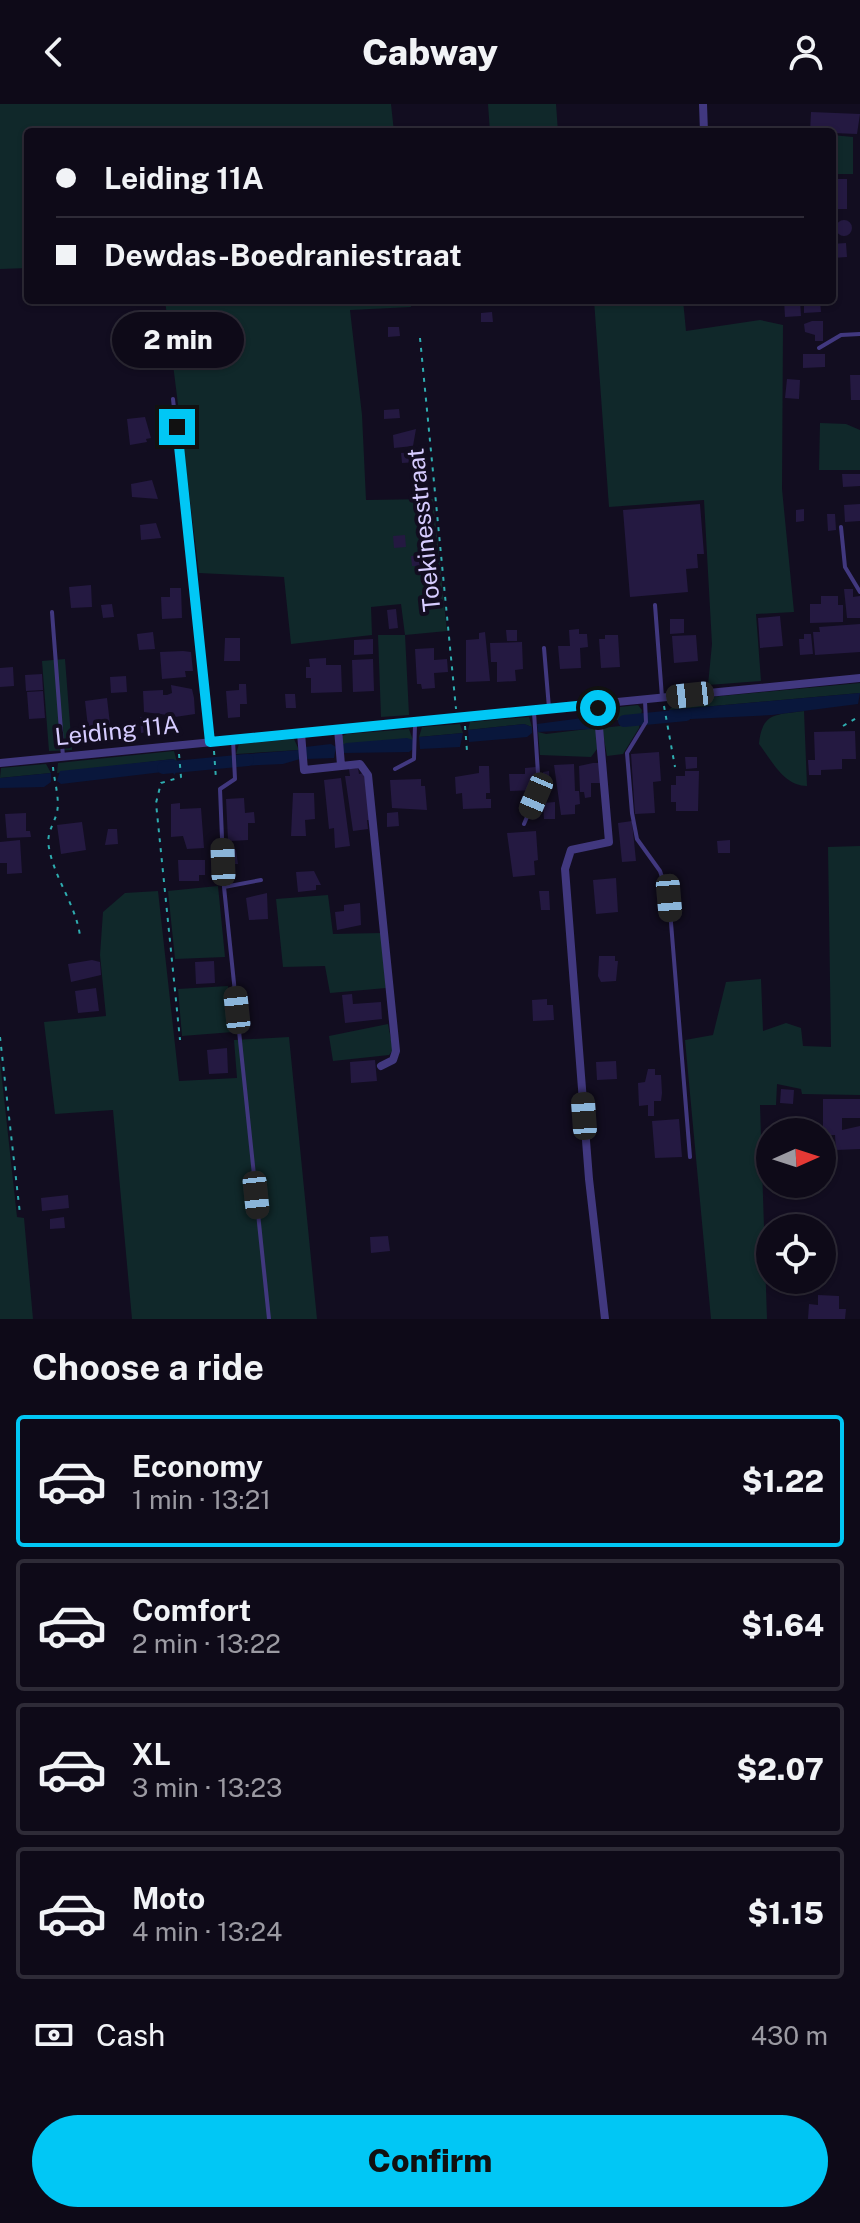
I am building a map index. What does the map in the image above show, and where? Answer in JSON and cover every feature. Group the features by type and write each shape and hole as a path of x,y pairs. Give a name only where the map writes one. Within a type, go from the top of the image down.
{"street":[{"path":"703,104 704,128"},
{"name":"Leiding 11A","path":"0,763 211,742 233,744 460,717 598,706 860,678"},
{"path":"598,706 609,842 571,850 565,869 589,1179 605,1319"},
{"path":"338,732 341,765"},
{"path":"302,737 304,770 360,764 368,775 396,1051 393,1060 381,1066"}],"lane":[{"path":"819,348 841,335 860,334"},
{"path":"173,399 211,742"},
{"path":"841,527 845,567 860,592"},
{"path":"655,605 662,697"},
{"path":"52,612 63,757"},
{"path":"544,648 549,708"},
{"path":"644,699 646,722 627,753 632,813 637,839 660,871 669,898 690,1157"},
{"path":"524,824 539,789 534,710"},
{"path":"395,769 414,759 417,753 415,722"},
{"path":"233,744 235,779 220,789 224,887 269,1319"},
{"path":"224,887 261,880"}],"path":[{"name":"Toekinesstraat","path":"420,338 460,717 467,751"},
{"path":"662,697 675,767"},
{"path":"843,726 860,716"},
{"path":"211,742 216,779"},
{"path":"178,745 181,777 161,783 156,803 180,1040"},
{"path":"53,758 57,811 49,826 48,846 67,901 77,912 80,936"},
{"path":"0,1037 20,1214"}],"green space":[{"path":"0,104 391,104 394,128 24,128 24,268 0,269"},
{"path":"488,104 556,104 558,128 490,128"},
{"path":"836,135 853,137 853,174 836,174"},
{"path":"165,304 411,304 411,307 350,310 362,415 366,500 433,499 447,631 405,635 401,604 371,607 372,635 291,644 284,577 199,573"},
{"path":"594,304 683,304 686,331 760,320 783,325 782,489 794,612 756,614 761,681 708,685 712,644 704,500 609,507"},
{"path":"820,423 846,424 860,430 860,470 819,470"},
{"path":"378,635 405,635 409,715 381,717"},
{"path":"65,659 72,750 49,751 42,661"},
{"path":"860,683 860,693 669,710 679,700"},
{"path":"638,705 642,710 639,728 623,754 607,756 602,728 638,724 601,717 601,709"},
{"path":"804,711 807,786 785,777 759,744 763,726 772,717"},
{"path":"529,717 532,727 524,724 468,730 470,722"},
{"path":"460,724 463,733 419,737 422,727"},
{"path":"596,728 597,749 591,757 540,755 538,732 546,734"},
{"path":"409,729 413,740 342,745 342,736 347,734"},
{"path":"294,739 299,750 236,754 239,744"},
{"path":"174,751 177,762 173,759 57,773 58,763"},
{"path":"46,764 51,773 0,778 1,768"},
{"path":"860,846 860,1095 802,1094 801,1089 777,1084 776,1105 760,1105 760,1118 756,1118 756,1198 763,1198 764,1214 756,1214 756,1294 766,1294 767,1319 711,1319 685,1040 713,1035 726,982 761,979 763,1031 786,1023 801,1028 803,1046 831,1047 828,847"},
{"path":"218,886 225,957 175,959 168,891"},
{"path":"158,891 179,1081 237,1078 234,1040 289,1037 317,1319 132,1319 113,1110 55,1114 44,1022 106,1016 100,955 103,912 125,893"},
{"path":"328,895 333,934 381,933 386,988 330,993 325,966 283,967 276,899"},
{"path":"228,986 233,1032 182,1036 178,989"},
{"path":"388,1024 393,1050 389,1055 333,1061 329,1036"},
{"path":"0,1061 17,1217 24,1218 33,1319 0,1319"}],"water":[{"path":"860,693 858,704 772,715 670,720 669,710"},
{"path":"590,717 596,720 596,728 538,732 537,724"},
{"path":"524,724 532,727 532,733 527,737 469,742 468,730"},
{"path":"463,733 460,747 420,749 419,737"},
{"path":"413,740 413,749 409,752 343,753 342,745 346,743"},
{"path":"331,744 336,747 334,758 306,759 305,747"},
{"path":"299,750 300,759 283,764 236,766 236,755"},
{"path":"174,759 177,762 175,775 171,771 61,784 57,781 60,771"},
{"path":"51,773 51,782 44,787 0,788 0,778"}],"building":[{"path":"811,112 860,114 857,134 836,133 836,128 810,128"},
{"path":"836,179 847,179 847,209 836,209"},
{"path":"844,220 850,222 850,234 844,236 838,234 836,228 838,222"},
{"path":"846,243 847,257 836,258 836,244"},
{"path":"784,304 800,304 801,316 785,317"},
{"path":"804,304 820,304 821,312 804,313"},
{"path":"492,312 493,322 481,322 481,313"},
{"path":"823,321 823,341 815,341 815,335 805,332 804,324"},
{"path":"388,327 399,327 400,336 388,337"},
{"path":"149,337 150,349 141,349 140,338"},
{"path":"803,354 825,354 825,367 803,368"},
{"path":"850,375 860,375 860,400 851,400"},
{"path":"787,379 800,380 799,399 785,398"},
{"path":"399,409 400,418 384,419 384,410"},
{"path":"145,417 151,438 146,439 147,442 130,445 127,419"},
{"path":"416,429 413,446 394,448 393,435"},
{"path":"417,452 418,462 402,463 401,453"},
{"path":"842,474 860,474 860,486 843,487"},
{"path":"152,480 158,499 132,497 131,484"},
{"path":"700,504 704,554 697,554 698,568 686,569 688,592 630,597 623,510"},
{"path":"860,504 860,521 845,522 844,505"},
{"path":"804,509 804,521 796,522 796,510"},
{"path":"827,514 835,514 836,530 828,531"},
{"path":"156,523 161,538 141,540 140,525"},
{"path":"405,535 406,547 394,548 393,536"},
{"path":"411,556 421,556 421,566 412,566"},
{"path":"91,585 92,607 71,608 69,587"},
{"path":"170,588 181,588 182,618 162,619 161,597 170,597"},
{"path":"844,589 853,589 853,597 860,596 860,618 847,618"},
{"path":"821,596 838,596 838,605 843,605 843,622 810,623 810,604 821,604"},
{"path":"112,604 114,617 103,618 101,605"},
{"path":"396,609 398,628 389,629 387,610"},
{"path":"780,616 783,646 760,648 758,618"},
{"path":"670,619 684,619 684,633 670,634"},
{"path":"860,624 860,652 815,655 813,632 820,632 819,627"},
{"path":"579,629 579,634 587,634 588,647 580,648 581,668 560,669 558,646 570,646 569,630"},
{"path":"506,630 517,630 517,641 507,641"},
{"path":"153,632 155,649 139,650 137,634"},
{"path":"485,632 490,681 466,682 466,640 479,639 479,633"},
{"path":"804,634 811,634 813,654 800,655 799,639 804,639"},
{"path":"605,635 618,635 620,667 601,668 599,639 605,639"},
{"path":"696,635 698,661 674,663 672,636"},
{"path":"225,638 240,638 240,661 224,661"},
{"path":"373,639 373,654 354,655 354,640"},
{"path":"522,642 523,669 515,670 516,681 497,682 497,662 491,662 490,643"},
{"path":"434,648 434,660 447,659 448,672 434,673 435,688 422,689 421,684 417,684 415,649"},
{"path":"160,652 191,652 193,671 185,671 186,677 162,679"},
{"path":"326,658 326,665 341,665 342,692 311,693 311,678 306,678 309,659"},
{"path":"373,659 374,691 353,692 352,660"},
{"path":"13,667 14,686 0,687 0,668"},
{"path":"42,674 43,690 26,691 25,675"},
{"path":"126,676 127,692 111,693 110,677"},
{"path":"239,684 246,684 247,704 240,704 240,717 228,718 226,691 239,690"},
{"path":"171,685 192,689 195,714 175,717 176,723 169,724 168,715 144,712 143,691 163,690 163,695 167,695 172,693"},
{"path":"43,691 45,718 29,719 27,692"},
{"path":"285,694 295,694 296,708 286,708"},
{"path":"107,698 110,724 88,727 85,701"},
{"path":"140,717 147,717 148,732 141,733"},
{"path":"855,731 856,759 842,759 842,769 821,770 821,775 809,775 808,760 815,760 814,732"},
{"path":"659,752 661,781 653,782 655,813 635,814 631,754"},
{"path":"685,757 697,757 697,768 686,769"},
{"path":"601,763 602,783 591,783 591,797 585,798 584,792 580,792 579,766"},
{"path":"574,764 575,791 579,791 580,804 575,805 575,814 561,815 554,765"},
{"path":"479,766 489,766 490,793 486,793 486,799 491,799 491,808 463,809 462,793 456,794 455,777 479,773"},
{"path":"536,767 536,790 510,791 509,774 525,774 525,768"},
{"path":"358,768 359,774 364,773 370,820 367,820 368,829 353,831 345,776 350,776 349,769"},
{"path":"549,771 550,789 544,789 543,772"},
{"path":"685,771 699,771 698,811 676,811 676,802 671,802 671,785 676,785 676,776 685,776"},
{"path":"341,778 350,846 335,848 334,828 329,829 324,780"},
{"path":"421,779 421,786 425,786 427,810 392,808 390,780"},
{"path":"293,793 314,793 315,819 305,820 306,836 291,836"},
{"path":"244,798 245,813 254,812 255,823 248,823 248,840 228,840 226,799"},
{"path":"555,802 555,819 544,819 543,803"},
{"path":"180,803 180,809 201,808 204,848 187,849 183,836 171,837 171,804"},
{"path":"398,812 399,826 387,827 387,813"},
{"path":"26,813 26,831 30,831 31,837 7,838 5,814"},
{"path":"632,821 636,861 622,862 618,823"},
{"path":"82,822 86,850 61,854 57,825"},
{"path":"108,829 117,829 118,844 105,845"},
{"path":"536,831 538,860 534,861 535,875 513,877 507,833"},
{"path":"20,840 22,873 7,874 7,863 0,863 0,842"},
{"path":"730,840 730,853 718,853 717,841"},
{"path":"226,850 236,850 238,864 228,864"},
{"path":"178,860 205,860 205,875 199,875 199,881 179,881"},
{"path":"314,871 321,885 316,885 316,890 298,892 296,872"},
{"path":"616,878 618,912 596,914 593,880"},
{"path":"539,891 549,891 550,910 541,910"},
{"path":"267,893 268,919 249,920 246,898"},
{"path":"360,903 361,925 337,930 335,912 344,911 344,905"},
{"path":"599,956 615,956 615,961 618,961 616,981 601,982 598,976"},
{"path":"92,960 100,962 101,975 71,982 68,964"},
{"path":"214,961 215,983 196,984 195,962"},
{"path":"96,988 99,1011 78,1013 75,991"},
{"path":"352,994 353,1004 381,1002 382,1019 345,1023 342,995"},
{"path":"547,999 547,1005 553,1005 554,1020 533,1021 532,1000"},
{"path":"227,1048 228,1073 209,1074 207,1050"},
{"path":"375,1060 377,1081 351,1083 350,1062"},
{"path":"616,1061 617,1079 597,1080 596,1062"},
{"path":"648,1069 655,1069 655,1075 661,1075 661,1101 654,1101 654,1116 648,1116 648,1105 639,1106 638,1083 645,1082"},
{"path":"781,1089 794,1090 793,1104 780,1103"},
{"path":"823,1099 860,1099 860,1118 842,1118 842,1130 860,1126 860,1149 836,1150 836,1118 823,1118"},
{"path":"679,1119 682,1157 655,1158 652,1121"},
{"path":"68,1195 69,1208 42,1211 41,1198"},
{"path":"64,1217 65,1228 50,1229 50,1219"},
{"path":"388,1236 390,1251 371,1253 370,1237"},
{"path":"818,1295 839,1296 839,1309 846,1309 845,1319 808,1319 809,1304 818,1305"}],"waterway":[{"path":"624,721 686,715"},
{"path":"163,768 248,760"}],"route":[{"path":"177,427 210,742 597,704 598,708"}]}
